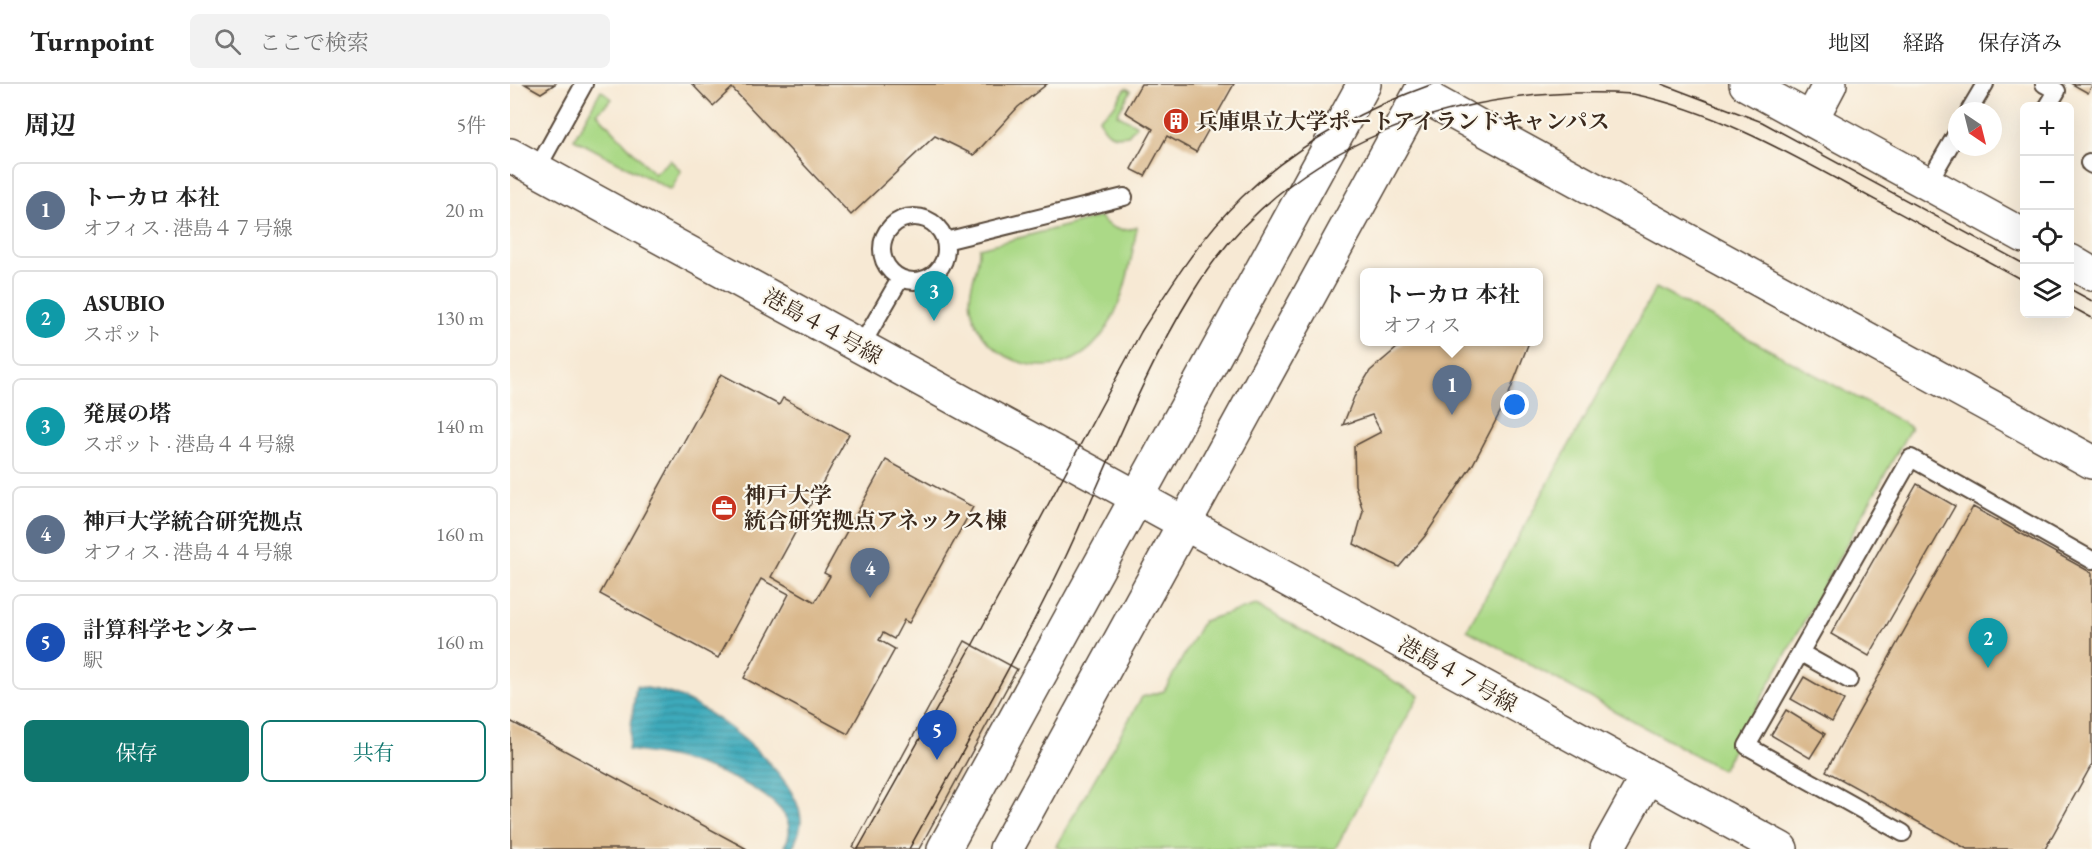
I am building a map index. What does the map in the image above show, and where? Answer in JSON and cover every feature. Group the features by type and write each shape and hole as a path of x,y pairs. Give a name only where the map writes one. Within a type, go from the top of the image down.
{"street":[{"path":"944,849 1364,84"},
{"path":"1746,84 2020,233"},
{"path":"1811,120 1830,84"},
{"path":"1006,849 1422,89 2092,462"},
{"name":"港島４４号線","path":"523,162 1137,497"},
{"path":"2074,263 2092,274"},
{"name":"港島４７号線","path":"1137,497 1781,849"},
{"path":"1607,849 1647,777"}],"lane":[{"path":"523,162 584,84"},
{"path":"1975,102 1985,84"},
{"path":"2044,84 2056,91 2050,102"},
{"path":"1928,183 1948,149"},
{"path":"945,241 1124,197"},
{"path":"906,217 926,219 941,231 945,241 945,259 935,274 918,281 900,279 885,266 882,256 884,236 889,227 906,217"},
{"path":"861,346 900,279"},
{"path":"1903,833 1748,746 1911,458 2092,560"},
{"path":"1801,653 1849,680"}],"green space":[{"path":"1126,88 1131,91 1117,114 1137,125 1128,135 1117,136 1106,131 1099,118 1113,107"},
{"path":"601,90 612,99 597,113 654,174 670,160 681,171 671,190 574,139"},
{"path":"1100,217 1108,225 1117,229 1126,230 1137,227 1125,286 1114,314 1099,339 1083,354 1064,363 1044,366 1025,364 1006,356 990,344 978,327 970,299 979,248"},
{"path":"1656,288 1911,427 1722,770 1467,630"},
{"path":"1256,605 1419,695 1335,849 1062,849 1056,846 1142,697 1164,691 1203,621"}],"water":[{"path":"636,686 668,693 709,713 752,746 771,765 787,785 797,805 801,823 792,849 784,846 789,830 785,816 773,802 756,790 736,779 696,764 628,750"}],"building":[{"path":"525,84 555,84 541,93"},
{"path":"692,84 1047,84 1018,107 974,155 935,136 851,215 732,88 713,106"},
{"name":"兵庫県立大学ポートアイランドキャンパス","path":"1141,84 1234,84 1196,152 1167,136 1145,176 1131,169 1153,129 1125,112"},
{"path":"2072,84 2092,84 2092,85 2088,93"},
{"path":"1399,346 1527,346 1507,399 1473,464 1425,536 1399,567 1354,544 1363,511 1355,485 1354,446 1381,432 1372,415 1343,425 1354,397 1370,371"},
{"path":"721,374 779,405 783,398 849,434 771,577 815,602 830,576 824,573 886,460 973,507 909,623 904,620 894,639 883,633 879,640 895,649 848,734 744,678 789,594 761,579 718,658 600,594"},
{"path":"1917,484 1955,506 1869,656 1831,634"},
{"path":"1973,507 2092,573 2092,764 2045,849 1967,849 1826,771"},
{"path":"965,641 1017,669 919,849 857,849 853,847"},
{"path":"1804,677 1844,700 1832,722 1791,699"},
{"path":"1786,710 1825,734 1810,758 1771,735"},
{"path":"510,721 747,849 511,849"}],"tram line":[{"path":"858,849 972,646 1141,332 1200,244 1242,197 1285,160 1356,117 1433,84"},
{"path":"1662,84 1762,122 2020,262"},
{"path":"909,849 1048,593 1141,389 1193,292 1231,240 1276,196 1327,160 1382,133 1441,112 1503,99 1567,93 1633,94 1690,110 1745,132 2020,279"},
{"path":"2074,291 2092,301"},
{"path":"2074,308 2092,318"}],"place":[{"name":"兵庫県立大学ポートアイランドキャンパス","path":"1176,121"},
{"name":"発展の塔","path":"934,321"},
{"name":"トーカロ 本社","path":"1452,415"},
{"name":"神戸大学 統合研究拠点アネックス棟","path":"724,508"},
{"name":"神戸大学統合研究拠点","path":"870,598"},
{"name":"ASUBIO","path":"1988,668"},
{"name":"計算科学センター","path":"937,760"}]}
